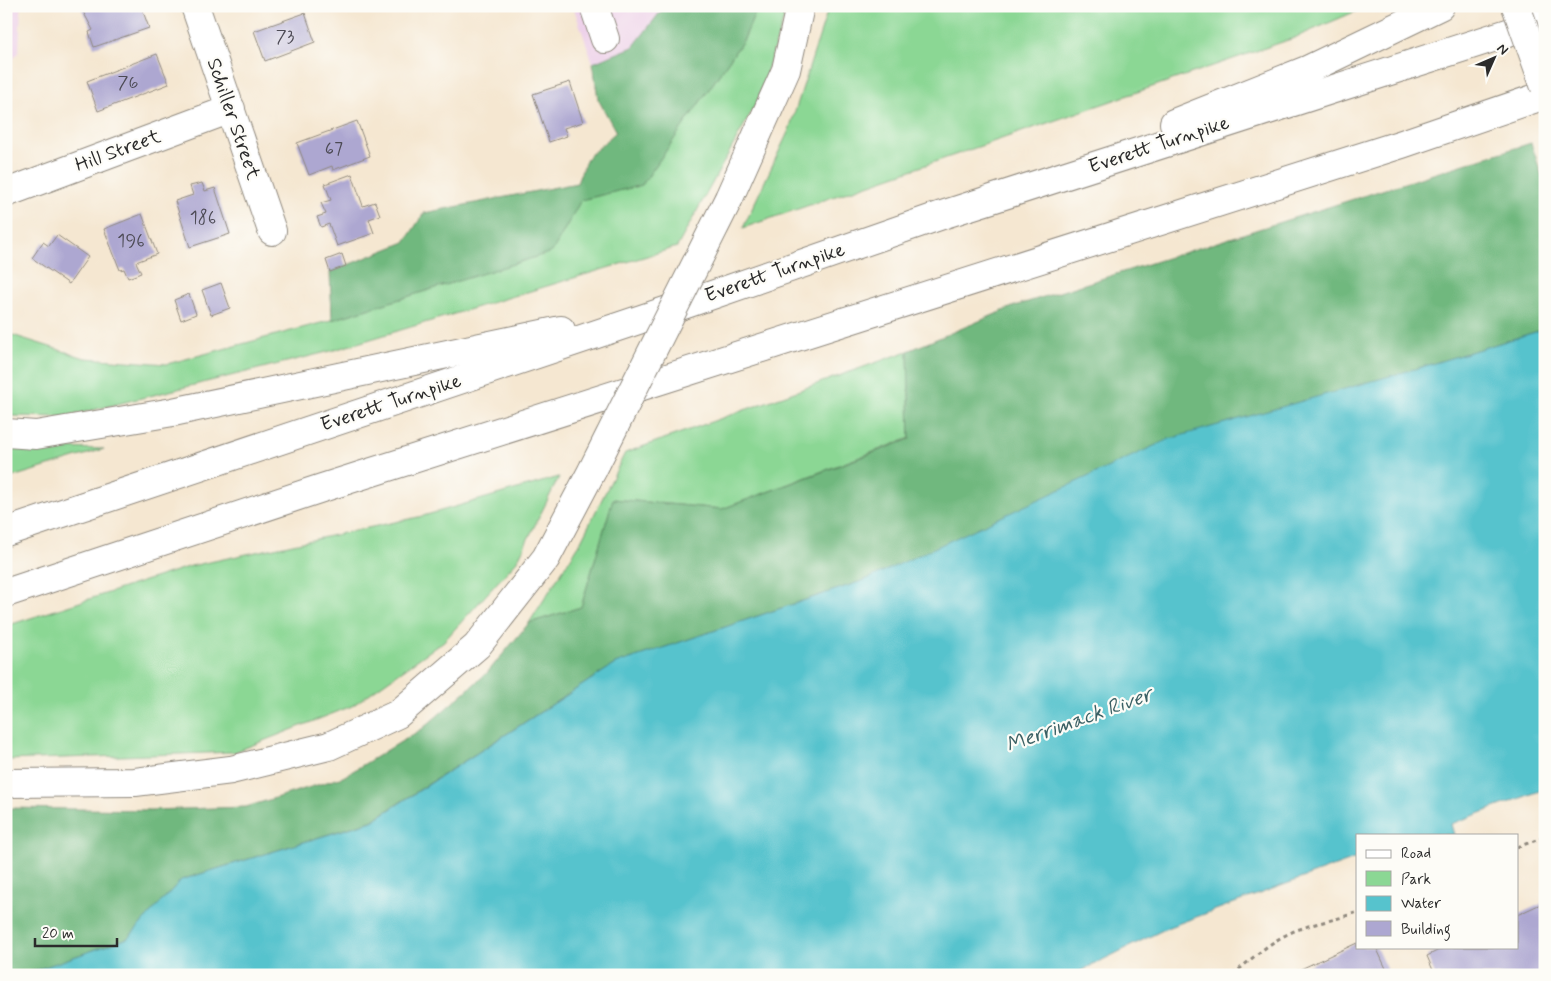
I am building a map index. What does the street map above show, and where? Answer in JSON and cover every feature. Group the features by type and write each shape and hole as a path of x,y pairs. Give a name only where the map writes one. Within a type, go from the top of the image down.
{"main road":[{"name":"Schiller Street","path":"195,6 272,231"},
{"path":"594,6 605,39"},
{"path":"6,783 135,782 231,770 329,746 398,714 477,646 546,558 593,469 729,198 786,70 800,6"},
{"path":"942,215 1307,70 1440,6"},
{"path":"1516,6 1545,87"},
{"name":"Everett Turnpike","path":"6,532 689,303 942,215 1545,21"},
{"path":"6,593 322,488 1402,144 1545,95"},
{"name":"Hill Street","path":"6,193 230,110"},
{"path":"6,433 36,435 173,412 689,303"}],"path":[{"path":"1518,847 1545,837"},
{"path":"1233,975 1260,952 1296,930 1339,919 1356,912"}],"shaded area":[{"path":"6,6 21,6 19,51 6,70"},
{"path":"573,6 665,6 633,47 593,63"}],"green space":[{"path":"665,6 758,6 744,39 642,185 581,200 552,252 332,320 330,272 405,242 424,213 577,183 587,158 616,132 598,99 593,63 633,47"},
{"path":"758,6 778,6 777,9 785,15 757,102 677,247 331,351 65,417 6,416 6,333 85,358 167,364 332,320 551,252 581,200 642,185 744,39"},
{"path":"829,6 1368,6 1294,38 743,228 789,130"},
{"path":"1531,143 1545,185 1545,329 1419,368 865,580 615,664 371,821 181,880 128,938 22,975 6,975 6,808 151,810 246,807 343,777 422,729 487,673 529,623 581,607 613,499 722,509 910,439 908,351 1015,306"},
{"path":"908,351 910,438 722,509 613,499 581,607 529,623 579,545 625,453"},
{"path":"6,447 104,449 6,479"},
{"path":"559,477 517,561 444,641 352,706 235,752 6,760 6,626 191,566 423,516"}],"water":[{"name":"Merrimack River","path":"1545,329 1545,789 1451,824 1454,834 1356,834 1356,858 1169,927 1072,975 22,975 128,938 181,880 372,821 615,664 865,580 1169,439 1418,368"}],"building":[{"path":"80,6 141,6 149,28 94,47 89,32 93,30"},
{"path":"305,13 315,42 265,61 254,31"},
{"path":"157,54 169,84 98,111 87,81"},
{"path":"570,82 583,122 564,128 567,136 549,142 533,94"},
{"path":"357,121 370,156 333,170 332,166 309,175 297,143"},
{"path":"352,174 363,206 375,202 380,215 369,219 374,233 337,246 329,224 321,227 317,217 326,214 321,203 331,200 325,184"},
{"path":"202,183 205,191 215,188 230,234 190,247 175,201 193,195 190,186"},
{"path":"142,214 157,254 136,262 141,273 128,278 124,269 120,270 104,229"},
{"path":"57,235 88,257 69,284 32,258 43,242 49,246"},
{"path":"342,254 346,266 330,272 326,260"},
{"path":"221,283 230,308 211,315 202,290"},
{"path":"189,294 196,314 181,320 174,300"},
{"path":"1545,902 1545,975 1435,975 1427,956 1443,948 1518,948 1518,915"},
{"path":"1356,943 1356,948 1376,948 1389,975 1288,975"}]}
